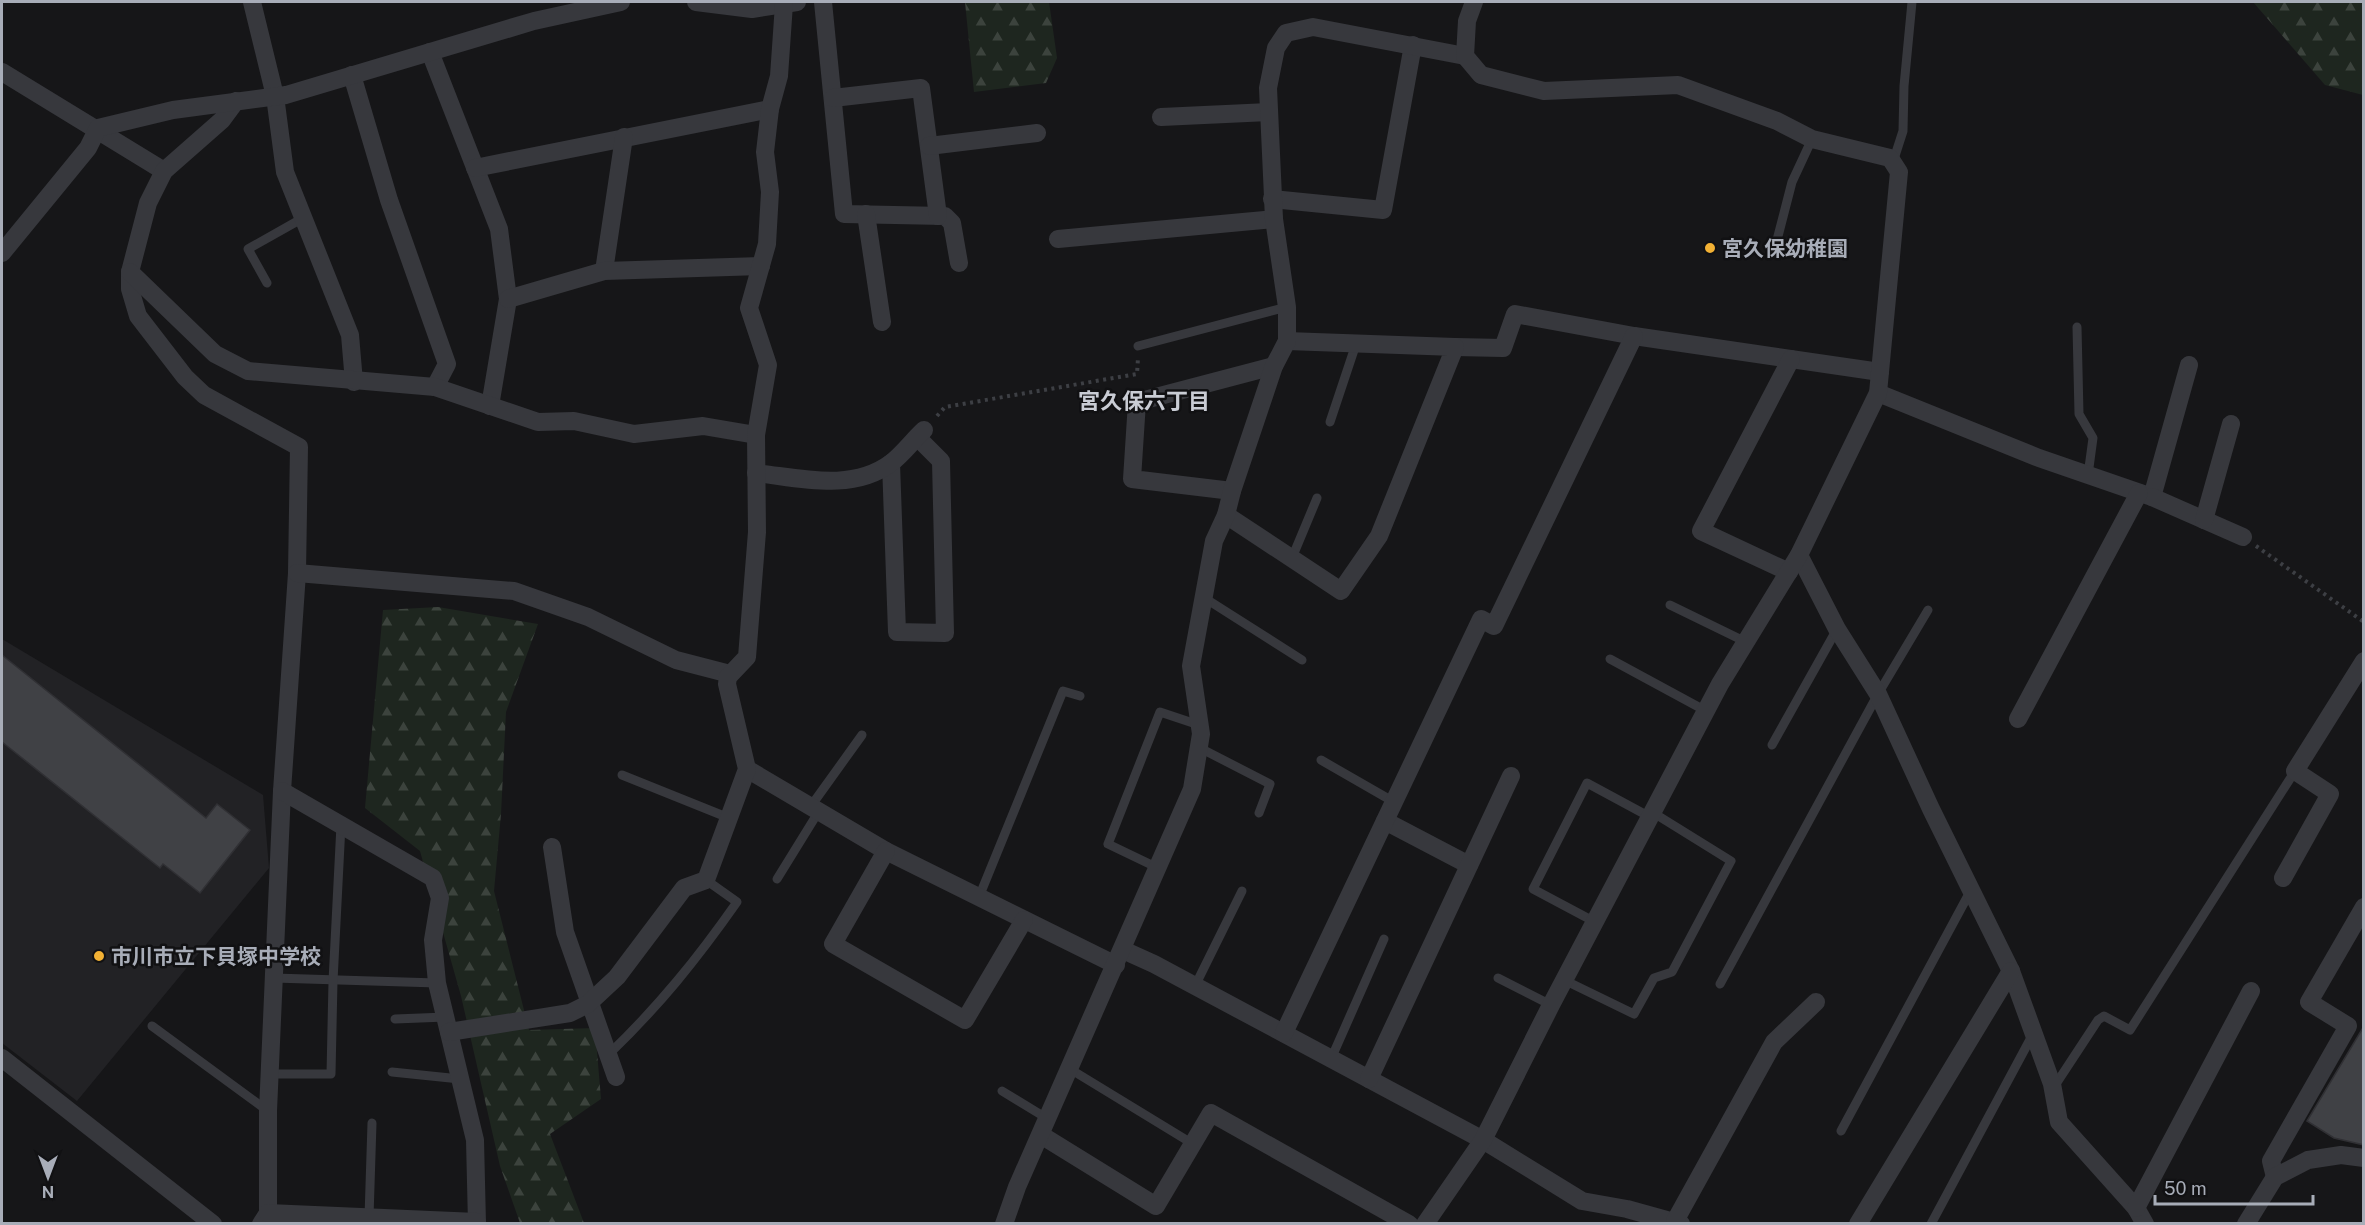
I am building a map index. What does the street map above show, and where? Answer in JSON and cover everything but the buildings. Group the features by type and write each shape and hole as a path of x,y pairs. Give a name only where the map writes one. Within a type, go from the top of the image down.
{"street":[{"path":"252,2 275,96 285,172 350,335 354,382"},
{"path":"2,253 88,148 98,129 173,110 286,95 534,21 621,2"},
{"path":"447,1025 570,1013 591,1001 616,977 684,888 706,880 747,769 727,684 730,674 747,657 757,532 756,435 768,365 749,308 767,244 770,202 765,152 770,109 779,76 790,3 752,9 696,2"},
{"path":"823,2 844,214 945,216 952,223 959,262"},
{"path":"1425,1224 1483,1140 1551,1005 1706,711 1800,555 1878,393 1899,172 1890,158 1812,139 1777,121 1678,85 1544,91 1481,75 1466,56 1467,21 1474,2"},
{"path":"1004,1224 1017,1188 1192,789 1200,725 1191,666 1214,541 1226,514 1274,366 1287,341 1287,307 1272,199 1268,88 1276,48 1286,33 1313,27 1466,56"},
{"path":"1272,199 1383,210 1413,45"},
{"path":"430,52 499,229 508,299 490,406"},
{"path":"2,72 164,171"},
{"path":"352,75 389,200 447,364 435,387"},
{"path":"833,98 921,88 938,216"},
{"path":"236,101 222,120 164,171 148,203 130,272 130,289 138,316 185,377 204,395 299,447 297,573 282,791 264,1218 369,1217 477,1223 475,1140 437,984 433,940 440,898 434,878 282,791"},
{"path":"476,168 770,109"},
{"path":"1161,117 1269,112"},
{"path":"929,146 1037,133"},
{"path":"604,271 624,137"},
{"path":"866,214 882,322"},
{"path":"1058,239 1274,219"},
{"path":"508,299 604,271 761,266"},
{"path":"130,272 215,354 248,371 354,382 435,387 538,422 574,421 634,434 703,426 756,435"},
{"path":"1287,341 1503,348 1515,314 1634,336 1880,372"},
{"path":"1284,1033 1481,619 1494,626 1634,336"},
{"path":"1226,514 1341,591 1379,536 1455,347"},
{"path":"1789,572 1701,531 1791,359"},
{"path":"2018,719 2146,495 2189,364"},
{"path":"1232,490 1132,479 1137,402 1274,366"},
{"path":"1878,393 2039,458 2146,495 2243,537"},
{"path":"2204,520 2231,424"},
{"path":"756,473 838,482 862,478 891,463 920,433 941,461 945,633 897,632 891,463"},
{"path":"1800,555 1837,629 1878,694 2011,971 2052,1090 2059,1122 2140,1216 2251,992"},
{"path":"297,573 514,591 588,617 676,660 730,674"},
{"path":"2283,878 2330,794 2295,771 2364,661"},
{"path":"747,769 886,851 1024,920 1119,958 1154,964 1483,1140 1582,1201 1628,1209 1678,1222 1774,1042 1816,1002"},
{"path":"1369,1079 1511,776"},
{"path":"1384,821 1469,865"},
{"path":"552,847 565,932 616,1077"},
{"path":"886,851 833,944 965,1020 1024,920"},
{"path":"2276,1177 2271,1161 2348,1026 2309,1002 2364,907"},
{"path":"1858,1224 2011,971"},
{"path":"2,1058 213,1224"},
{"path":"1045,1127 1156,1206 1211,1113 1409,1224"},
{"path":"2246,1224 2276,1177 2308,1160 2341,1155 2364,1158"}],"lane":[{"path":"1893,162 1903,131 1904,86 1912,2"},
{"path":"1776,240 1792,182 1812,139"},
{"path":"267,283 248,249 303,218"},
{"path":"1138,346 1287,307"},
{"path":"2076,327 2079,414 2093,438 2088,475"},
{"path":"1330,422 1356,344"},
{"path":"1292,558 1317,498"},
{"path":"1203,597 1302,660"},
{"path":"1670,605 1746,642"},
{"path":"1720,984 1878,694 1928,610"},
{"path":"1772,745 1837,629"},
{"path":"1610,659 1706,711"},
{"path":"979,897 1063,691 1080,696"},
{"path":"1158,868 1108,844 1160,712 1200,725"},
{"path":"777,879 815,809 862,735"},
{"path":"1198,747 1270,784 1259,813"},
{"path":"1321,760 1394,802"},
{"path":"2052,1090 2098,1020 2104,1016 2130,1030 2295,771"},
{"path":"622,775 729,818"},
{"path":"1564,980 1634,1014 1654,978 1672,972 1731,861 1651,814 1587,783 1533,889 1595,922"},
{"path":"271,1074 331,1074 341,825"},
{"path":"608,1055 642,1023 696,961 737,902 706,880"},
{"path":"1841,1131 1971,890"},
{"path":"1195,986 1242,891"},
{"path":"1331,1059 1384,939"},
{"path":"274,978 437,984"},
{"path":"1498,978 1551,1005"},
{"path":"395,1019 447,1025"},
{"path":"153,1026 268,1111"},
{"path":"1931,1224 2033,1034"},
{"path":"1070,1069 1193,1144"},
{"path":"392,1072 460,1078"},
{"path":"1002,1091 1045,1127"},
{"path":"369,1217 372,1123"}],"path":[{"path":"920,433 945,407 1137,374 1138,346"},
{"path":"2243,537 2364,622"}],"shaded area":[{"name":"市川市立下貝塚中学校","path":"2,639 263,795 269,868 77,1101 2,1043"}],"green space":[{"path":"965,2 1049,2 1057,58 1046,83 974,92"},
{"path":"2253,2 2363,2 2363,95 2325,85"},
{"path":"438,607 538,624 506,712 501,814 494,891 529,1030 595,1028 601,1099 550,1134 584,1223 520,1223 500,1166 461,996 420,851 365,808 383,610"}],"place":[{"name":"宮久保幼稚園","path":"1710,248"},
{"name":"市川市立下貝塚中学校","path":"99,956"}],"district":[{"name":"宮久保六丁目","path":"1144,401"}]}
